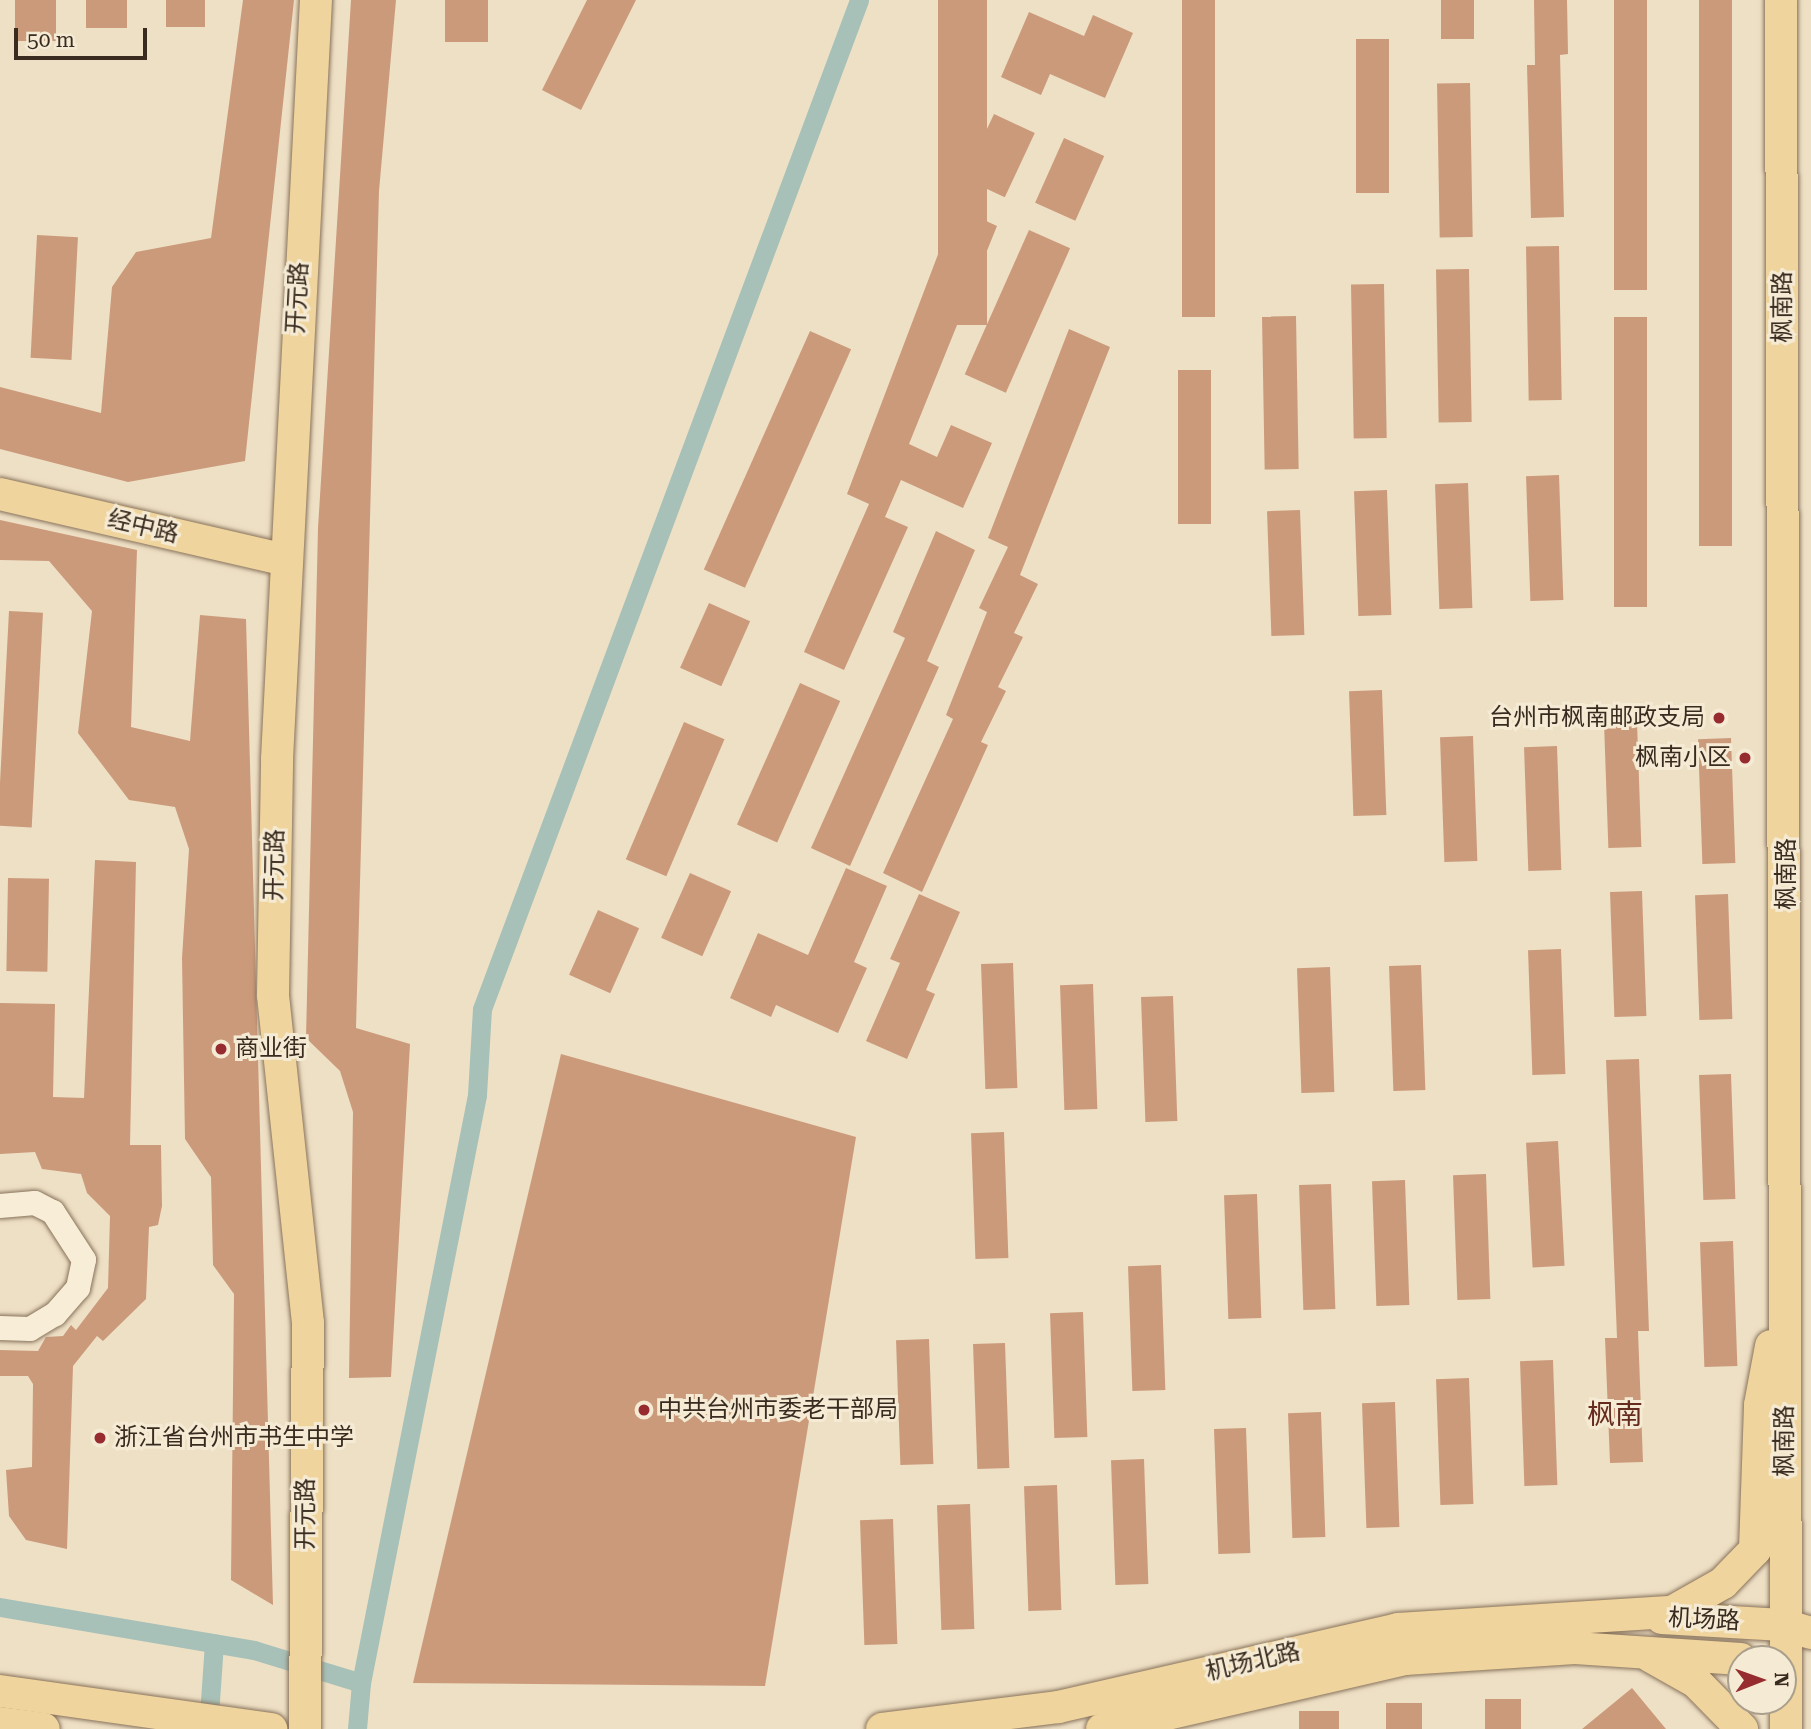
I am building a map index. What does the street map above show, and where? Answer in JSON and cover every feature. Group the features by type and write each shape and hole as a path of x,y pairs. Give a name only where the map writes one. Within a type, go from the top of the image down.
{"main road":[{"name":"开元路","path":"305,1717 308,1323 273,995 286,559 316,0"},
{"name":"枫南路","path":"1780,11 1786,1303 1797,1629"},
{"name":"经中路","path":"0,494 286,559"},
{"path":"1626,1616 1691,1604 1755,1550 1760,1405 1786,1303"},
{"name":"机场路","path":"1626,1616 1797,1629"},
{"name":"机场北路","path":"882,1729 1058,1707 1398,1629 1626,1616"},
{"name":"机场北路","path":"1102,1729 1162,1722 1405,1659 1575,1648 1639,1651"},
{"path":"1639,1651 1696,1682 1742,1729"},
{"name":"机场路","path":"1639,1651 1727,1658"},
{"path":"0,1691 271,1729"},
{"path":"0,1723 44,1729"}],"lane":[{"path":"0,1206 35,1203 53,1212 84,1260 78,1287 55,1314 30,1329 0,1328"}],"building":[{"path":"15,0 56,0 56,41 15,41"},
{"path":"86,0 127,0 127,28 86,28"},
{"path":"166,0 205,0 205,27 166,27"},
{"path":"243,0 294,0 245,461 128,482 0,449 0,387 101,413 112,287 136,252 211,238"},
{"path":"351,0 396,0 379,191 356,1028 410,1044 391,1377 349,1378 353,1112 340,1071 306,1038 318,528"},
{"path":"445,0 488,0 488,42 445,42"},
{"path":"587,0 636,0 581,110 542,90"},
{"path":"938,0 987,0 987,325 938,325"},
{"path":"1182,0 1215,0 1215,317 1182,317"},
{"path":"1441,0 1474,0 1474,39 1441,39"},
{"path":"1534,0 1567,0 1568,54 1560,55 1564,217 1531,218 1527,65 1535,65"},
{"path":"1614,0 1647,0 1647,290 1614,290"},
{"path":"1699,0 1732,0 1732,546 1699,546"},
{"path":"1029,12 1084,36 1093,15 1133,33 1105,98 1050,74 1041,95 1001,77"},
{"path":"1356,39 1389,39 1389,193 1356,193"},
{"path":"1470,83 1473,237 1440,238 1437,84"},
{"path":"994,114 1035,133 1005,197 964,178"},
{"path":"1064,138 1104,156 1075,221 1035,203"},
{"path":"956,207 997,226 909,444 937,457 951,425 992,443 963,508 901,480 885,517 908,527 844,670 804,652 869,504 847,494"},
{"path":"1029,230 1070,248 1006,393 965,374"},
{"path":"37,235 78,237 72,360 31,358"},
{"path":"1559,246 1562,400 1529,401 1526,247"},
{"path":"1469,269 1472,422 1439,423 1436,270"},
{"path":"1384,284 1387,438 1354,439 1351,285"},
{"path":"1296,316 1299,469 1265,470 1262,317"},
{"path":"1614,317 1647,317 1647,607 1614,607"},
{"path":"1069,329 1110,347 1020,575 1038,584 1014,633 1023,637 998,687 1006,691 981,742 988,745 922,892 883,873 953,719 946,715 987,612 979,608 1008,547 988,538"},
{"path":"810,331 851,349 745,588 704,569"},
{"path":"1178,370 1211,370 1211,524 1178,524"},
{"path":"1559,475 1563,600 1530,601 1526,476"},
{"path":"1468,483 1472,608 1439,609 1435,484"},
{"path":"1387,490 1391,615 1358,616 1354,491"},
{"path":"1300,510 1304,635 1271,636 1267,511"},
{"name":"商业街","path":"0,520 137,550 131,727 190,741 200,615 246,619 273,1605 231,1580 234,1294 213,1265 211,1177 185,1139 182,958 189,849 175,807 129,800 78,733 92,611 49,561 0,560"},
{"path":"936,531 975,550 927,661 939,667 850,866 811,848 905,638 893,632"},
{"path":"709,603 750,621 721,686 680,668"},
{"path":"9,611 43,613 32,827 0,826"},
{"path":"800,683 840,701 777,842 737,825"},
{"path":"1382,690 1386,815 1353,816 1349,691"},
{"path":"684,722 725,739 666,876 626,859"},
{"path":"1637,722 1641,847 1608,848 1604,723"},
{"path":"1473,736 1477,861 1444,862 1440,737"},
{"path":"1731,738 1735,863 1702,864 1698,739"},
{"path":"1557,746 1561,870 1528,871 1524,747"},
{"path":"95,860 136,862 130,1145 161,1145 162,1206 158,1225 149,1227 146,1299 103,1341 97,1336 73,1366 67,1549 26,1540 9,1516 6,1470 32,1467 33,1384 28,1376 0,1376 0,1350 38,1351 46,1337 63,1336 71,1325 76,1330 108,1288 110,1216 87,1193 81,1174 42,1169 35,1152 0,1154 0,1003 55,1004 53,1097 84,1098"},
{"path":"846,868 887,886 854,962 867,968 838,1033 776,1005 771,1017 730,998 758,933 808,955"},
{"path":"690,873 731,891 702,956 661,938"},
{"path":"8,878 49,879 47,972 6,971"},
{"path":"1642,891 1646,1016 1614,1017 1610,892"},
{"path":"919,894 960,912 926,990 935,994 907,1059 866,1041 900,963 890,959"},
{"path":"1728,894 1732,1019 1699,1020 1695,895"},
{"path":"598,910 639,928 610,993 569,975"},
{"path":"1561,949 1565,1074 1532,1075 1528,950"},
{"path":"1013,963 1017,1088 985,1089 981,964"},
{"path":"1421,965 1425,1090 1393,1091 1389,966"},
{"path":"1330,967 1334,1092 1301,1093 1297,968"},
{"path":"1093,984 1097,1109 1064,1110 1060,985"},
{"path":"1173,996 1177,1121 1145,1122 1141,997"},
{"name":"中共台州市委老干部局","path":"561,1054 856,1137 765,1686 413,1683"},
{"path":"1639,1059 1649,1331 1638,1331 1643,1462 1610,1463 1605,1338 1617,1338 1606,1060"},
{"path":"1731,1074 1735,1199 1703,1200 1699,1075"},
{"path":"1004,1132 1008,1258 975,1259 971,1133"},
{"path":"1558,1141 1565,1266 1533,1268 1526,1143"},
{"path":"1486,1174 1490,1299 1457,1300 1453,1175"},
{"path":"1405,1180 1409,1305 1376,1306 1372,1181"},
{"path":"1331,1184 1335,1309 1303,1310 1299,1185"},
{"path":"1257,1194 1261,1318 1228,1319 1224,1195"},
{"path":"1733,1241 1737,1366 1704,1367 1700,1242"},
{"path":"1161,1265 1165,1390 1132,1391 1128,1266"},
{"path":"1083,1312 1087,1437 1054,1438 1050,1313"},
{"path":"929,1339 933,1464 900,1465 896,1340"},
{"path":"1005,1343 1009,1468 977,1469 973,1344"},
{"path":"1553,1360 1557,1485 1524,1486 1520,1361"},
{"path":"1469,1378 1473,1504 1440,1505 1436,1379"},
{"path":"1395,1402 1399,1527 1366,1528 1362,1403"},
{"path":"1321,1412 1325,1537 1292,1538 1288,1413"},
{"path":"1246,1428 1250,1553 1218,1554 1214,1429"},
{"path":"1144,1459 1148,1584 1115,1585 1111,1460"},
{"path":"1057,1485 1061,1610 1028,1611 1024,1486"},
{"path":"970,1504 974,1629 941,1630 937,1505"},
{"path":"893,1519 897,1644 864,1645 860,1520"},
{"path":"1632,1688 1666,1729 1582,1729"},
{"path":"1485,1699 1521,1699 1521,1729 1485,1729"},
{"path":"1386,1703 1422,1703 1422,1729 1386,1729"},
{"path":"1299,1711 1339,1711 1339,1729 1299,1729"}],"waterway":[{"path":"361,1683 477,1095 482,1009 859,0"},
{"path":"0,1607 254,1650 361,1683 357,1729"},
{"path":"208,1729 214,1643"}],"place":[{"name":"台州市枫南邮政支局","path":"1719,718"},
{"name":"枫南小区","path":"1745,758"},
{"name":"商业街","path":"221,1049"},
{"name":"中共台州市委老干部局","path":"644,1410"},
{"name":"浙江省台州市书生中学","path":"100,1438"}],"district":[{"name":"枫南","path":"1615,1415"}]}
